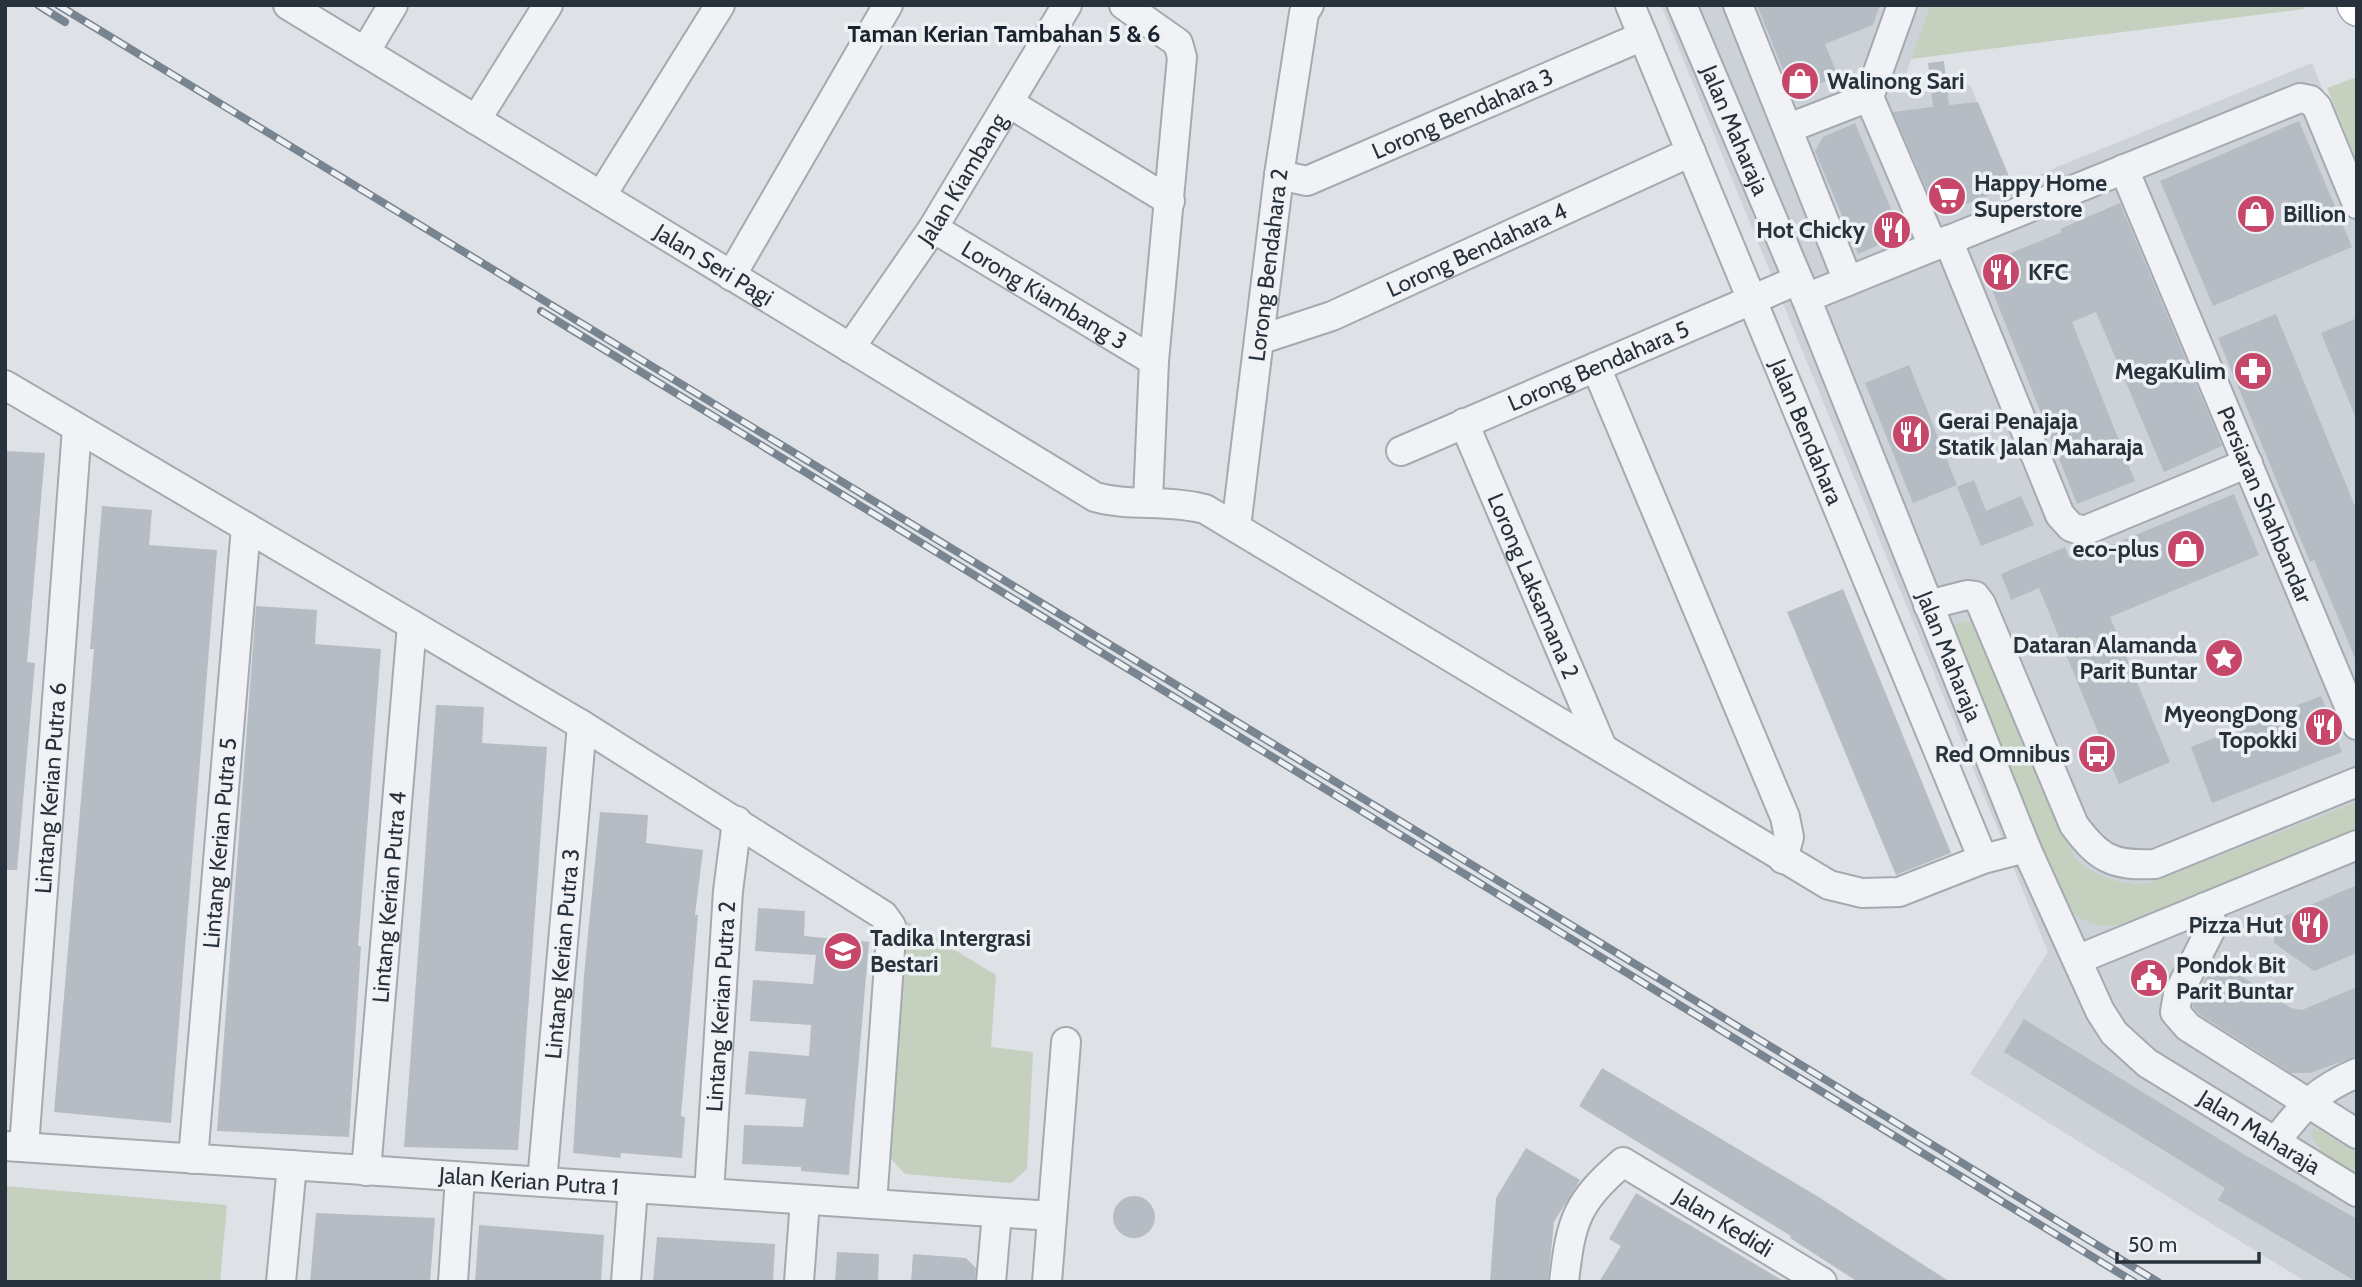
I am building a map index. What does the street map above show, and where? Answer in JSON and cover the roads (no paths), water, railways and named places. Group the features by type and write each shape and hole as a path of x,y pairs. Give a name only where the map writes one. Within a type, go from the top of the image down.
{"street":[{"name":"Jalan Seri Pagi","path":"288,5 1095,497 1116,503 1148,500 1205,509 1829,885 1862,893 1899,892 1983,859 2026,848"},
{"path":"365,52 393,5"},
{"path":"476,120 548,5"},
{"path":"601,196 720,5"},
{"path":"731,275 888,5"},
{"name":"Jalan Kiambang","path":"850,348 933,228 1067,5"},
{"path":"1124,5 1178,43 1182,57 1154,360 1148,500"},
{"name":"Lorong Bendahara 2","path":"1236,527 1279,175 1304,13 1309,5"},
{"name":"Jalan Bendahara","path":"1630,5 1983,859"},
{"name":"Jalan Maharaja","path":"1682,5 1802,289 2026,848 2079,959 2100,1011 2114,1033 2138,1056 2357,1192"},
{"path":"1738,5 1848,281"},
{"path":"1902,5 1869,97 1941,243 2060,515 2071,527 2084,531 2249,463"},
{"name":"Lorong Bendahara 3","path":"1279,175 1307,180 1643,36"},
{"path":"1789,128 1869,97"},
{"name":"Lorong Bendahara 5","path":"1401,451 1752,300 1848,281 2300,98 2310,100 2317,107 2357,204"},
{"path":"1009,103 1170,201"},
{"name":"Lorong Bendahara 4","path":"1259,341 1332,316 1691,152"},
{"name":"Persiaran Shahbandar","path":"2124,169 2357,725"},
{"name":"Lorong Kiambang 3","path":"933,228 1154,360"},
{"path":"1596,367 1785,817 1789,837 1783,859"},
{"path":"5,385 582,726 883,915 891,926 891,936 872,1204"},
{"name":"Lorong Laksamana 2","path":"1464,423 1602,747"},
{"name":"Lintang Kerian Putra 6","path":"15,1147 77,428"},
{"name":"Lintang Kerian Putra 5","path":"193,1159 246,527"},
{"path":"1928,605 1967,595 1975,596 1981,604 2074,825 2090,846 2122,865 2155,864 2357,782"},
{"name":"Lintang Kerian Putra 4","path":"366,1171 412,625"},
{"name":"Lintang Kerian Putra 3","path":"542,1182 582,726"},
{"name":"Lintang Kerian Putra 2","path":"709,1193 728,891 737,821"},
{"path":"2079,959 2209,916 2357,845"},
{"path":"2209,916 2178,994 2175,1012 2188,1027 2357,1134"},
{"path":"1047,1282 1066,1042"},
{"path":"2276,1141 2306,1103 2327,1086 2357,1073"},
{"name":"Jalan Kerian Putra 1","path":"15,1147 1052,1216"},
{"name":"Jalan Kedidi","path":"1564,1282 1573,1219 1599,1183 1623,1162 1822,1282"},
{"path":"281,1282 292,1166"},
{"path":"453,1282 460,1177"},
{"path":"626,1282 633,1188"},
{"path":"799,1282 805,1200"},
{"path":"991,1282 997,1213"}],"railway":[{"path":"38,5 65,22"},
{"path":"58,5 2158,1282"},
{"path":"541,311 2134,1282"}],"place":[{"name":"Walinong Sari","path":"1800,81"},
{"name":"Happy Home Superstore","path":"1947,196"},
{"name":"Billion","path":"2256,214"},
{"name":"Hot Chicky","path":"1892,230"},
{"name":"KFC","path":"2001,272"},
{"name":"MegaKulim","path":"2253,371"},
{"name":"Gerai Penajaja Statik Jalan Maharaja","path":"1911,434"},
{"name":"eco-plus","path":"2186,549"},
{"name":"Dataran Alamanda Parit Buntar","path":"2224,658"},
{"name":"MyeongDong Topokki","path":"2324,727"},
{"name":"Red Omnibus","path":"2097,754"},
{"name":"Pizza Hut","path":"2310,925"},
{"name":"Tadika Intergrasi Bestari","path":"843,951"},
{"name":"Pondok Bit Parit Buntar","path":"2149,978"}],"district":[{"name":"Taman Kerian Tambahan 5 & 6","path":"1004,33"}]}
